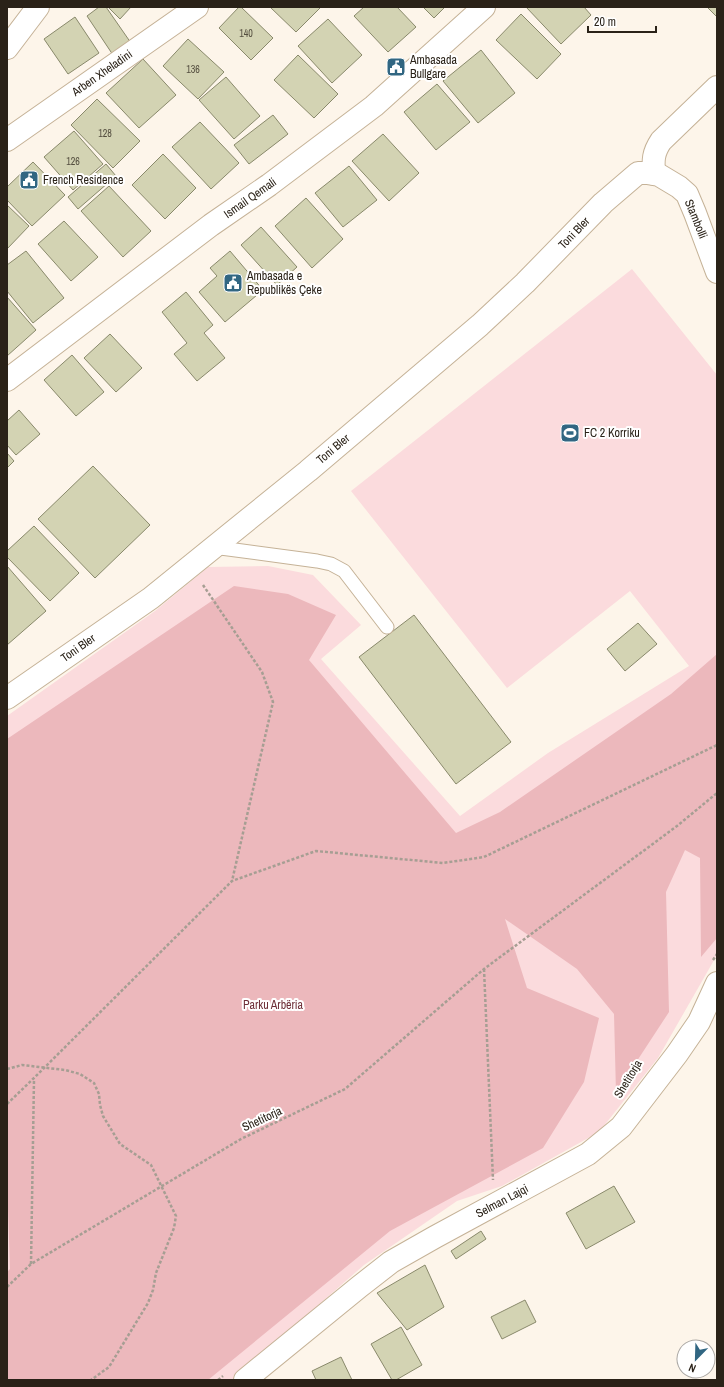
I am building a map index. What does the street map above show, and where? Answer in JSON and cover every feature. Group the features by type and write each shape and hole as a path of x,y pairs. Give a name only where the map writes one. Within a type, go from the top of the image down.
{"street":[{"path":"7,48 38,7"},
{"name":"Arben Xheladini","path":"7,140 197,7"},
{"name":"Ismail Qemali","path":"7,380 211,225 269,185 374,106 484,7"},
{"path":"646,174 654,161 655,150 661,141 717,87"},
{"name":"Stambolli","path":"646,174 659,175 670,180 687,194 717,272"},
{"name":"Toni Bler","path":"7,698 151,598 308,471 480,325 525,284 603,203 646,174"},
{"name":"Selman Lajqi","path":"245,1380 358,1287 391,1262 588,1154 621,1127 677,1054 699,1022 717,983"}],"lane":[{"path":"213,547 331,564 344,571 388,627"}],"path":[{"path":"190,566 262,672 273,702 232,881"},
{"path":"7,1104 232,881 316,851 443,863 484,857 717,744"},
{"name":"Shetitorja","path":"7,1287 31,1264 241,1139 345,1089 484,969 677,826 717,793"},
{"path":"712,961 717,954"},
{"path":"484,969 493,1184"},
{"path":"7,1069 22,1065 65,1070 80,1074 94,1083 99,1094 103,1116 120,1144 151,1165 176,1216 174,1228 156,1273 153,1290 148,1303 110,1367 91,1380"},
{"path":"31,1264 34,1078"},
{"path":"218,1380 224,1375"}],"green space":[{"name":"Parku Arbëria","path":"632,269 717,375 717,955 658,1058 599,1132 502,1186 457,1201 364,1265 233,1380 7,1380 7,716 155,611 208,567 268,566 313,575 361,625 321,659 460,816 548,753 689,666 630,591 507,688 351,491"},
{"name":"Parku Arbëria","path":"234,586 288,594 336,615 309,660 456,833 500,812 671,694 717,654 717,938 701,957 700,858 685,850 666,892 669,1012 616,1093 614,1014 577,969 505,919 527,988 599,1018 584,1082 543,1148 390,1231 208,1380 7,1380 7,1272 10,1269 7,1179 7,739"}],"building":[{"path":"99,7 106,7 131,43 113,55 87,16"},
{"path":"108,7 131,7 120,19"},
{"path":"239,7 241,7 273,38 251,60 219,28"},
{"path":"270,7 321,7 296,32"},
{"path":"364,7 397,7 416,27 388,52 354,16"},
{"path":"423,7 445,7 434,18"},
{"path":"526,7 584,7 591,15 561,44"},
{"path":"707,7 717,7 717,17"},
{"path":"521,14 561,54 537,79 496,40"},
{"path":"75,17 99,53 68,74 44,39"},
{"path":"328,19 362,55 332,83 298,46"},
{"path":"188,39 224,72 198,99 163,66"},
{"path":"481,50 515,93 478,123 443,81"},
{"path":"298,55 338,94 314,118 274,80"},
{"path":"143,59 176,95 139,128 106,93"},
{"path":"226,77 260,116 234,139 199,100"},
{"path":"437,84 470,122 436,150 404,112"},
{"path":"97,99 140,141 113,168 71,125"},
{"path":"273,115 288,134 249,164 234,145"},
{"path":"200,122 239,163 211,189 172,147"},
{"path":"74,131 103,164 73,190 44,157"},
{"path":"383,134 419,173 389,201 352,161"},
{"path":"163,154 196,188 165,219 132,185"},
{"path":"33,162 65,195 32,226 7,200 7,187"},
{"path":"106,164 116,176 78,209 68,197"},
{"path":"349,166 377,200 343,227 315,193"},
{"path":"109,186 151,231 123,257 81,211"},
{"path":"306,198 343,239 312,268 275,226"},
{"path":"7,205 29,226 7,249"},
{"path":"64,221 98,257 71,281 38,244"},
{"path":"261,227 297,267 277,285 241,245"},
{"path":"26,251 64,298 33,323 7,291 7,265"},
{"name":"Ambasada e Republikës Çeke","path":"230,251 263,290 225,322 199,292 217,276 210,268"},
{"path":"186,292 213,325 204,333 225,358 197,381 174,354 187,343 162,312"},
{"path":"7,297 36,330 7,356"},
{"path":"110,334 142,368 116,392 84,358"},
{"path":"72,355 104,392 76,416 44,380"},
{"path":"19,410 40,434 16,455 7,445 7,421"},
{"path":"7,453 14,461 7,468"},
{"path":"93,466 150,525 95,578 38,519"},
{"path":"34,526 79,573 50,601 7,557 7,551"},
{"path":"7,566 46,611 7,645"},
{"path":"414,615 511,742 456,784 359,657"},
{"path":"638,623 657,644 625,671 607,649"},
{"path":"614,1186 635,1222 586,1249 566,1213"},
{"path":"481,1231 486,1239 456,1259 451,1251"},
{"path":"425,1265 444,1307 407,1330 377,1293"},
{"path":"525,1300 536,1322 502,1339 491,1317"},
{"path":"401,1327 422,1365 396,1380 392,1380 371,1344"},
{"path":"341,1357 352,1380 316,1380 312,1371"}],"place":[{"name":"Ambasada Bullgare","path":"396,67"},
{"name":"French Residence","path":"29,180"},
{"name":"Ambasada e Republikës Çeke","path":"233,283"},
{"name":"FC 2 Korriku","path":"570,433"}]}
